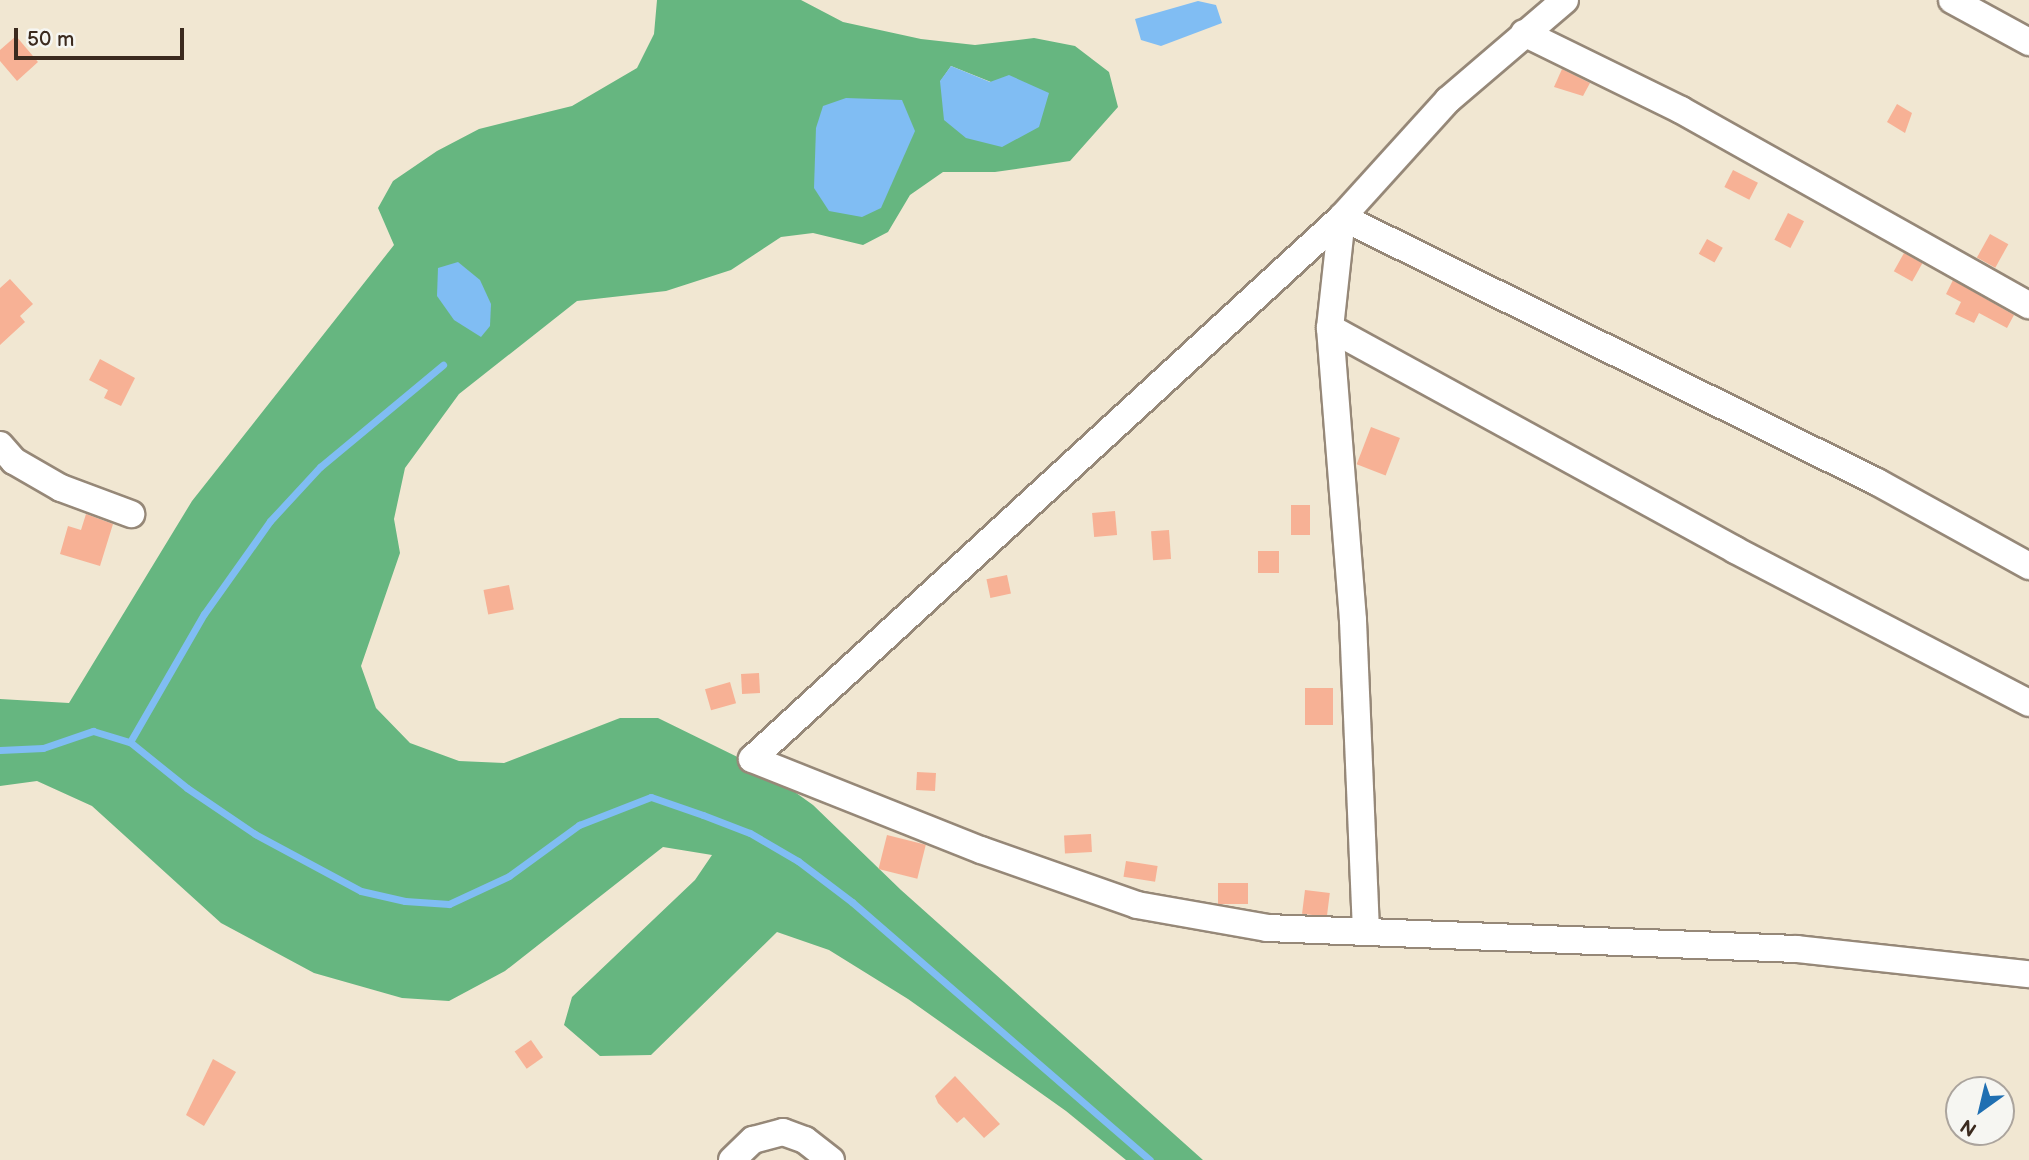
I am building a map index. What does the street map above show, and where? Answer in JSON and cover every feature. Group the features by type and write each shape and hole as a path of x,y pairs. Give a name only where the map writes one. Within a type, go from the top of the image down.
{"street":[{"path":"1565,0 1448,100 1342,217 752,759 981,850 1136,905 1267,928 1797,949 2029,974"},
{"path":"1952,0 2029,42"},
{"path":"1524,33 1681,110 2029,305"},
{"path":"1342,217 1330,328 1353,620 1366,931"},
{"path":"1342,217 1877,482 2029,566"},
{"path":"1330,328 1735,550 2029,703"},
{"path":"0,445 15,461 61,488 131,514"},
{"path":"732,1160 753,1140 783,1132 805,1140 831,1160"}],"green space":[{"path":"657,0 801,0 843,22 921,39 975,45 1034,38 1075,46 1109,72 1118,107 1070,161 995,172 943,172 910,195 888,232 863,245 813,233 781,237 731,270 666,291 577,301 459,394 405,468 394,519 400,553 361,666 376,708 410,743 459,761 504,763 620,718 658,718 764,770 813,805 901,890 1203,1160 1126,1160 1066,1111 908,999 829,950 777,932 651,1055 600,1056 564,1025 572,997 695,880 712,855 663,847 505,971 449,1001 402,998 314,973 221,923 92,806 37,781 0,786 0,699 69,703 192,501 394,245 378,208 393,181 437,151 479,129 572,106 637,68 654,34","holes":["951,66 991,82 940,82"]}],"water":[{"path":"1198,1 1216,5 1222,23 1161,46 1141,40 1135,19"},
{"path":"951,66 990,82 1009,75 1049,93 1039,127 1002,147 966,138 944,120 940,81"},
{"path":"846,98 902,100 915,131 881,208 862,217 829,211 814,188 816,128 823,106"},
{"path":"458,262 480,280 491,304 490,326 481,337 454,320 437,296 438,268"}],"building":[{"path":"16,36 38,62 17,81 0,61 0,50"},
{"path":"1562,69 1590,83 1583,96 1554,87"},
{"path":"1897,104 1912,113 1905,133 1887,122"},
{"path":"1733,170 1758,183 1749,200 1724,187"},
{"path":"1788,213 1804,221 1790,248 1774,240"},
{"path":"1990,234 2008,244 1995,268 1977,258"},
{"path":"1707,239 1723,248 1715,263 1699,254"},
{"path":"1904,253 1922,263 1912,282 1894,271"},
{"path":"10,279 33,304 20,316 25,322 0,345 0,288"},
{"path":"1953,280 2014,315 2007,328 1979,313 1974,323 1955,314 1961,302 1946,294"},
{"path":"100,359 135,378 121,406 104,398 108,390 89,380"},
{"path":"1371,427 1400,438 1386,475 1357,464"},
{"path":"1291,505 1310,505 1310,535 1291,535"},
{"path":"1115,511 1117,535 1094,537 1092,513"},
{"path":"86,514 113,524 100,566 60,554 68,526 81,530"},
{"path":"1169,530 1171,559 1153,560 1151,531"},
{"path":"1258,551 1279,551 1279,573 1258,573"},
{"path":"1007,575 1011,594 990,598 986,579"},
{"path":"509,585 514,610 488,615 483,590"},
{"path":"759,673 760,693 742,694 741,674"},
{"path":"730,682 736,703 711,710 705,689"},
{"path":"1305,688 1333,688 1333,725 1305,725"},
{"path":"917,772 936,773 935,791 916,790"},
{"path":"1091,834 1092,852 1065,853 1064,835"},
{"path":"887,835 926,845 917,879 879,869"},
{"path":"1126,861 1158,866 1155,882 1123,877"},
{"path":"1218,883 1248,883 1248,904 1218,904"},
{"path":"1305,890 1330,893 1327,917 1302,914"},
{"path":"531,1040 543,1057 527,1069 515,1051"},
{"path":"213,1059 236,1072 204,1126 186,1115"},
{"path":"955,1076 1000,1124 984,1138 964,1117 957,1123 938,1103 935,1096"}],"waterway":[{"path":"130,742 204,614 270,521 320,467 443,365"},
{"path":"0,750 43,748 93,731 130,742 187,788 255,834 361,891 405,901 449,904 509,876 579,825 651,797 703,815 750,833 798,861 852,902 1150,1160"}]}
